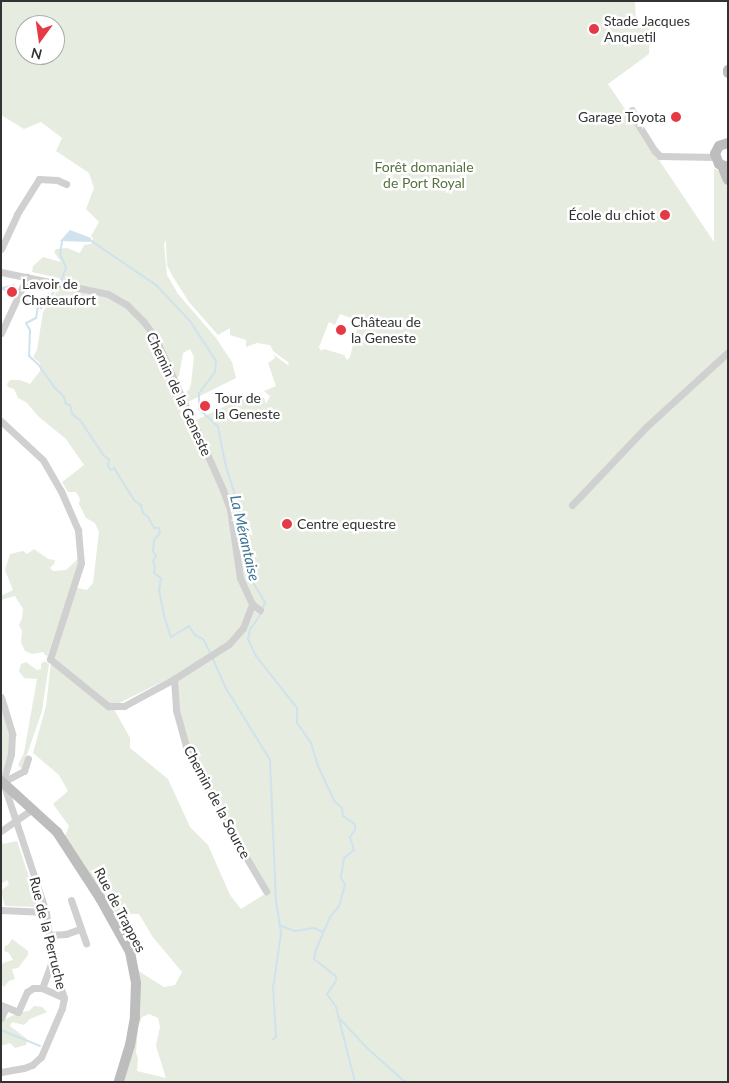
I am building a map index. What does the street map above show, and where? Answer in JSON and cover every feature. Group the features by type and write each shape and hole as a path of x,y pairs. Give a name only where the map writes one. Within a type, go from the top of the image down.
{"street":[{"path":"632,110 636,121 655,152 660,156 715,157 725,167 728,180"},
{"path":"715,157 717,148 725,143 728,134"},
{"path":"1,249 17,214 39,179 57,180 66,184"},
{"name":"Chemin de la Geneste","path":"1,272 98,291 117,298 136,313 155,337 225,496 234,532 240,578 252,604 260,610"},
{"path":"1,333 27,277"},
{"path":"572,505 646,427 728,352"},
{"path":"1,421 43,460 61,491 78,530 81,563 50,659 108,706 124,706 174,679 229,644 243,628 252,604"},
{"name":"Chemin de la Source","path":"174,679 176,710 187,750 227,825 266,891"},
{"path":"1,697 12,734 12,754 2,782"},
{"path":"2,782 24,771 28,759"},
{"name":"Rue de Trappes","path":"2,782 57,832 76,860 130,952 136,982 136,1017 119,1082"},
{"name":"Rue de la Perruche","path":"1,1072 32,1065 41,1057 62,1008 64,998 52,961 46,912 2,782"},
{"path":"1,831 33,809"},
{"path":"71,900 86,943"},
{"path":"1,910 46,912"},
{"path":"50,935 80,929"},
{"path":"42,988 52,961"},
{"path":"1,1018 4,1006 18,1012 27,992 32,988 42,988 64,998"}],"green space":[{"name":"Forêt domaniale de Port Royal","path":"1,1 635,1 636,23 650,24 649,54 608,84 714,242 714,168 721,173 726,182 728,193 728,1082 121,1082 137,970 164,987 175,985 182,972 152,936 139,914 116,914 65,836 69,826 53,804 68,791 59,775 33,753 46,706 51,662 114,709 130,738 130,748 168,779 190,827 208,845 230,895 241,909 268,892 190,751 174,682 230,646 252,607 265,613 255,603 240,572 232,511 194,421 238,400 257,395 264,398 266,404 270,396 264,391 276,386 268,363 275,358 274,355 289,366 288,362 273,351 270,345 257,343 246,347 246,340 230,335 230,328 218,335 189,302 173,277 167,265 166,240 164,244 167,275 178,294 216,338 232,362 236,378 186,403 182,394 189,390 191,384 194,357 190,349 183,353 179,376 176,379 131,305 60,281 59,278 32,272 33,266 43,257 61,262 54,252 56,249 67,248 80,253 84,245 91,244 93,239 91,236 99,222 86,209 94,188 89,173 56,151 62,138 41,122 24,129 1,115","holes":["340,314 359,321 350,357 347,360 344,355 324,349 321,351 319,347 329,322 335,325","149,1014 158,1018 160,1027 156,1046 166,1078 137,1071 138,1027 142,1017"]},
{"path":"61,285 106,295 129,309 150,332 184,405 181,407 180,415 184,421 192,423 227,505 250,605 240,628 228,643 182,672 113,706 109,705 52,659 74,587 87,590 93,583 99,532 95,523 86,518 79,504 80,499 76,492 68,492 62,482 84,465 66,439 39,417 26,402 18,398 14,389 8,387 7,384 10,380 20,380 30,384 40,371 40,363 33,357 37,350 43,312"},
{"path":"34,549 48,559 55,560 50,568 53,571 66,570 78,559 80,563 47,657 43,652 32,654 25,651 21,642 22,631 19,625 23,609 15,596 1,600 1,596 13,590 5,570 10,554 23,551 27,554"},
{"path":"44,661 49,664 42,711 22,769 18,765 24,753 37,679 24,678 19,671 21,664 26,662 37,670 41,669 41,664"},
{"path":"1,705 9,725 10,748 2,775"},
{"path":"1,838 3,844 17,841 39,907 5,906 1,891 9,884 7,880 1,884"},
{"path":"12,939 28,951 28,955 18,968 12,969 15,979 9,981 4,987 1,984 1,967 3,963 13,960 9,953 4,951 5,946"},
{"path":"34,1006 42,1007 47,1012 30,1019 24,1025 12,1022 10,1026 27,1039 26,1045 15,1048 10,1043 1,1046 1,1021 20,1012 29,1011"}],"water":[{"path":"70,230 91,238 90,242 60,241"}],"waterway":[{"name":"La Mérantaise","path":"90,240 156,285 190,321 216,361 215,372 199,393 199,409 218,427 226,467 239,507 251,579 265,602 261,614 250,629 248,639 256,656 297,708 297,723 311,743 318,766 334,801 342,808 343,816 355,824 355,830 350,837 354,850 344,858 341,878 345,885 339,906 330,917 314,959 336,976 336,981 327,994 336,1007 355,1082"},
{"name":"La Mérantaise","path":"61,283 66,267 60,254 62,241"},
{"path":"2,288 14,285"},
{"name":"La Mérantaise","path":"1,288 41,308 58,287"},
{"name":"La Mérantaise","path":"38,306 36,318 26,323 30,330 29,356 38,364 54,387 64,397 66,404 70,405 72,414 80,420 104,456 109,459 108,466 111,470 114,468 135,501 141,505 143,513 148,517 154,528 159,528 160,533 154,540 153,551 156,556 153,561 155,566 154,573 161,578 159,590 164,616 171,637 189,626 195,635 203,639 210,652"},
{"name":"La Mérantaise","path":"212,657 227,690 270,760 276,901 281,934 273,988 276,1037 272,1040"},
{"name":"La Mérantaise","path":"279,925 295,931 314,928 323,932"},
{"name":"La Mérantaise","path":"340,1019 367,1048 405,1082"},
{"path":"1,1030 40,1046"}],"place":[{"name":"Stade Jacques Anquetil","path":"594,29"},
{"name":"Garage Toyota","path":"676,117"},
{"name":"École du chiot","path":"665,215"},
{"name":"Lavoir de Chateaufort","path":"12,292"},
{"name":"Château de la Geneste","path":"341,330"},
{"name":"Tour de la Geneste","path":"205,406"},
{"name":"Centre equestre","path":"287,524"}]}
